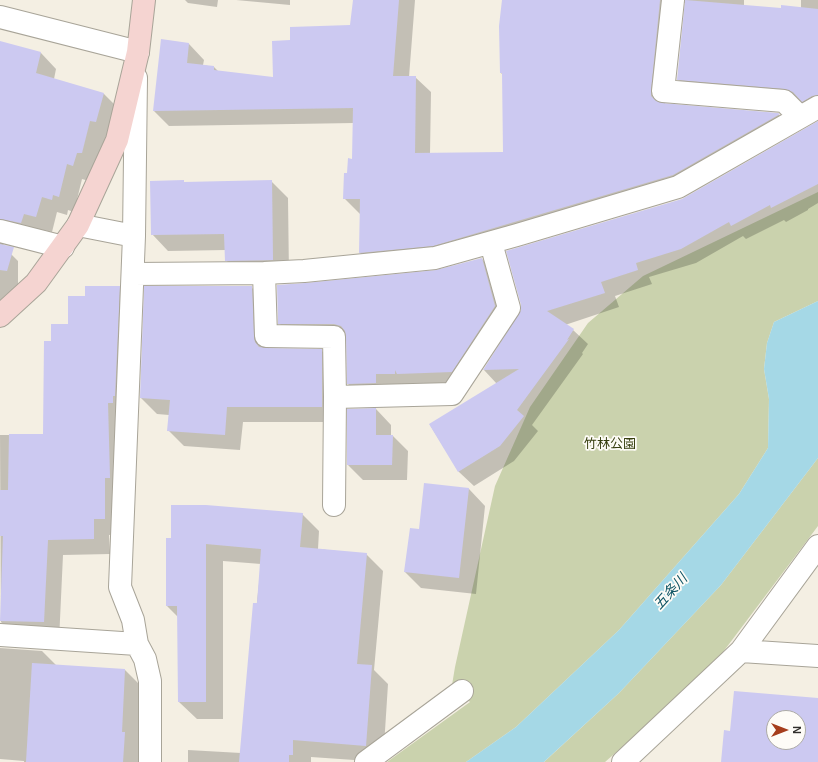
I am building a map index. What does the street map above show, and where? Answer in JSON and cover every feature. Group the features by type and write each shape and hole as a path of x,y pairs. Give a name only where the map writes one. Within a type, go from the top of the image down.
{"street":[{"path":"0,316 36,283 78,225 117,140 137,55 144,0"},
{"path":"672,0 663,91 784,101 809,112"},
{"path":"0,17 137,55"},
{"path":"137,55 133,274 120,587 133,620 137,644 145,659 150,681 150,762"},
{"path":"133,274 264,273 304,271 435,258 491,243 678,187 809,112"},
{"path":"78,225 134,236"},
{"path":"0,231 63,247"},
{"path":"335,397 452,394 509,308 491,243"},
{"path":"264,273 266,336 334,337 334,504"},
{"path":"623,762 741,651 818,546"},
{"path":"0,635 137,644"},
{"path":"741,651 818,656"},
{"path":"366,762 462,691"}],"green space":[{"name":"竹林公園","path":"818,192 818,301 774,322 767,343 764,369 769,399 768,448 739,494 619,630 516,727 466,762 387,762 470,702 452,685 495,486 530,407 588,323 643,276"},
{"path":"818,458 818,526 720,656 684,693 605,762 544,762 619,693 721,585"}],"water":[{"name":"五条川","path":"818,301 818,458 721,585 619,693 544,762 466,762 516,727 619,630 739,494 768,448 769,399 764,369 767,343 774,322"}],"building":[{"path":"353,0 399,0 393,76 416,76 415,153 503,152 502,73 500,73 499,26 502,0 660,0 651,90 651,96 656,101 662,103 780,114 673,175 433,246 359,253 360,199 343,199 344,173 347,173 348,158 352,159 353,108 153,111 161,39 189,43 187,63 214,66 214,70 273,77 272,41 290,40 290,27 350,25"},
{"path":"685,0 781,8 781,5 818,9 818,95 812,96 802,102 793,92 785,89 677,80"},
{"path":"0,41 41,52 36,73 104,93 96,122 90,121 82,153 77,153 73,166 67,164 59,197 53,195 52,200 42,197 36,217 24,214 21,223 0,219"},
{"path":"818,121 818,184 771,208 770,205 731,226 729,222 681,249 636,263 638,270 601,282 605,293 547,311 574,329 567,340 569,339 517,410 524,416 500,446 458,472 429,424 519,369 483,370 521,310 521,305 506,251 682,199"},
{"path":"184,180 184,182 272,180 273,260 225,261 224,234 151,235 150,181"},
{"path":"0,244 14,247 7,271 0,270"},
{"path":"482,258 495,306 452,372 397,374 395,370 395,374 376,374 376,383 347,384 346,337 345,331 341,326 334,324 278,324 277,285 436,270"},
{"path":"85,286 120,286 115,396 113,396 113,403 108,403 110,478 105,478 105,519 94,519 94,539 48,540 44,622 0,621 3,536 0,536 0,490 8,490 9,434 43,434 44,341 51,341 51,324 68,324 68,296 85,296"},
{"path":"144,286 252,286 254,336 255,342 259,347 322,349 322,407 227,407 225,435 167,431 170,400 140,398"},
{"path":"376,408 376,435 393,435 392,465 347,465 347,409"},
{"path":"424,483 469,488 459,578 404,572 410,528 419,529"},
{"path":"171,505 206,505 303,513 300,547 367,553 357,664 372,665 366,746 293,740 293,755 289,755 289,762 239,762 253,603 257,603 261,549 206,544 206,702 178,702 177,606 166,606 166,538 171,538"},
{"path":"32,663 125,669 122,732 125,732 123,762 26,762"},
{"path":"734,691 818,698 818,762 721,762 724,730 730,731"}]}
